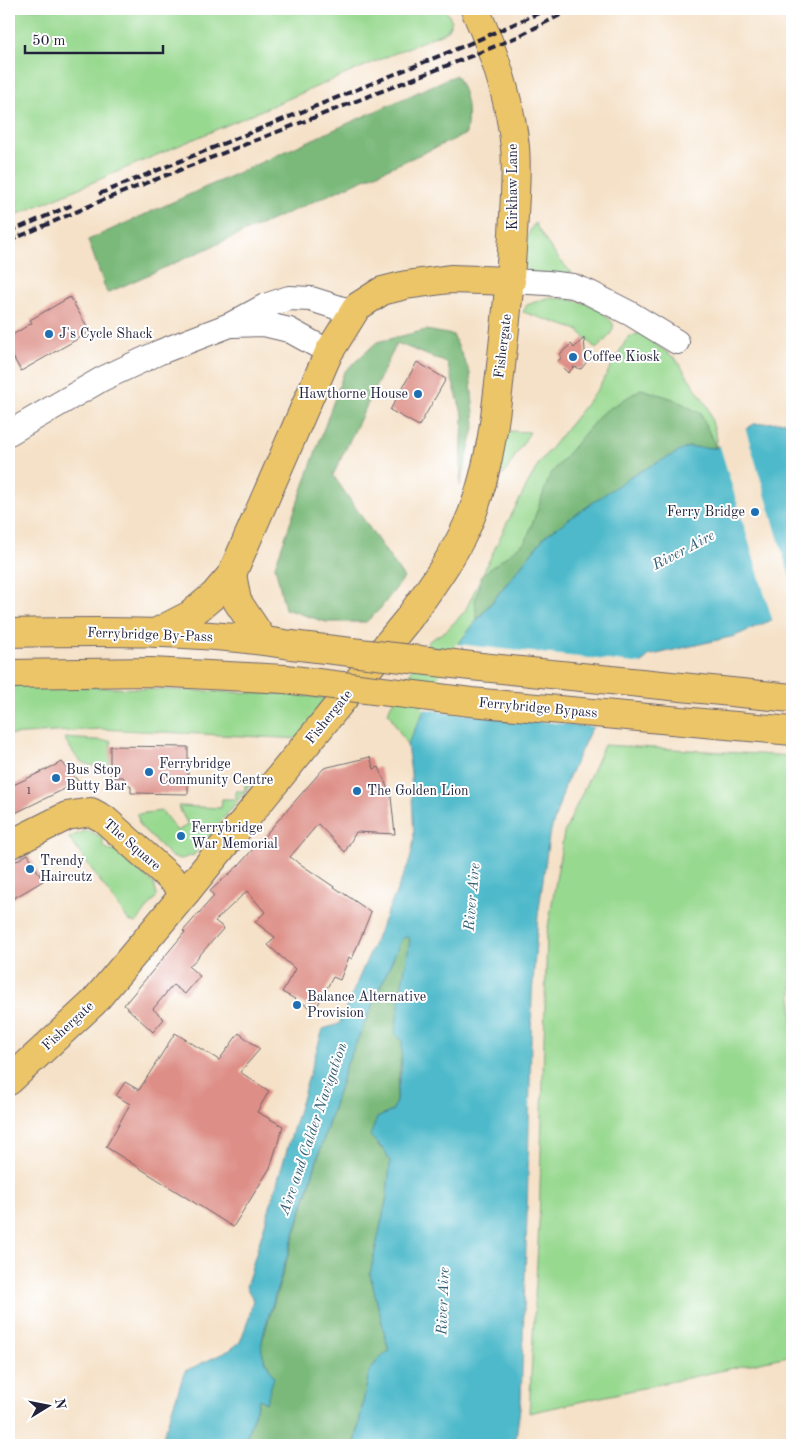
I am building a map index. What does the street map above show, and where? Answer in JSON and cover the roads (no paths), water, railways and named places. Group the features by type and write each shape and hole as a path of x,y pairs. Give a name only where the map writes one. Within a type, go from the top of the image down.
{"main road":[{"name":"Kirkhaw Lane","path":"475,9 508,106 515,147 516,173 511,281"},
{"path":"155,633 190,615 214,595 232,574 329,352 352,312 357,307 382,291 406,285 450,279 511,281"},
{"name":"Fishergate","path":"9,1081 93,1003 409,618 453,553 472,513 486,469 495,420 511,281"},
{"path":"232,574 237,601 263,640"},
{"name":"Ferrybridge By-Pass","path":"9,633 155,633 263,640 291,645 472,666 792,698"},
{"name":"Ferrybridge Bypass","path":"9,674 151,672 285,679 471,702 792,731"},
{"name":"The Square","path":"9,845 67,816 90,812 104,819 186,892"}],"street":[{"path":"511,281 574,286 631,314 677,342"},
{"path":"9,433 118,371 179,344 230,325 265,306 289,298 311,299 352,312"},
{"path":"230,325 264,324 289,330 329,352"}],"water":[{"path":"792,421 792,611 735,636 648,656 590,731 566,783 549,837 538,916 532,996 521,1401 515,1445 355,1445 369,1372 378,1360 389,1351 370,1274 387,1197 390,1162 385,1151 370,1136 377,1118 392,1111 395,1105 401,1071 402,1041 395,1033 410,941 408,937 402,938 346,1066 266,1325 262,1352 274,1377 266,1403 259,1399 244,1445 160,1445 185,1371 230,1350 240,1342 249,1318 253,1299 246,1287 323,1029 339,1024 410,860 414,840 411,773 407,745 458,644 546,535 631,476 688,447 716,448 754,424"}],"railway":[{"path":"99,194 464,46 548,9"},
{"path":"9,241 103,200 474,55 517,37 572,9"},
{"path":"9,232 72,205"}],"place":[{"name":"J's Cycle Shack","path":"49,334"},
{"name":"Coffee Kiosk","path":"573,357"},
{"name":"Hawthorne House","path":"418,394"},
{"name":"Ferry Bridge","path":"755,512"},
{"name":"Ferrybridge Community Centre","path":"149,772"},
{"name":"Bus Stop Butty Bar","path":"56,778"},
{"name":"The Golden Lion","path":"357,791"},
{"name":"Ferrybridge War Memorial","path":"181,836"},
{"name":"Trendy Haircutz","path":"30,869"},
{"name":"Balance Alternative Provision","path":"297,1005"}],"water label":[{"name":"River Aire","path":"684,551"},
{"name":"River Aire","path":"473,897"},
{"name":"Aire and Calder Navigation","path":"314,1129"},
{"name":"River Aire","path":"444,1301"}]}
